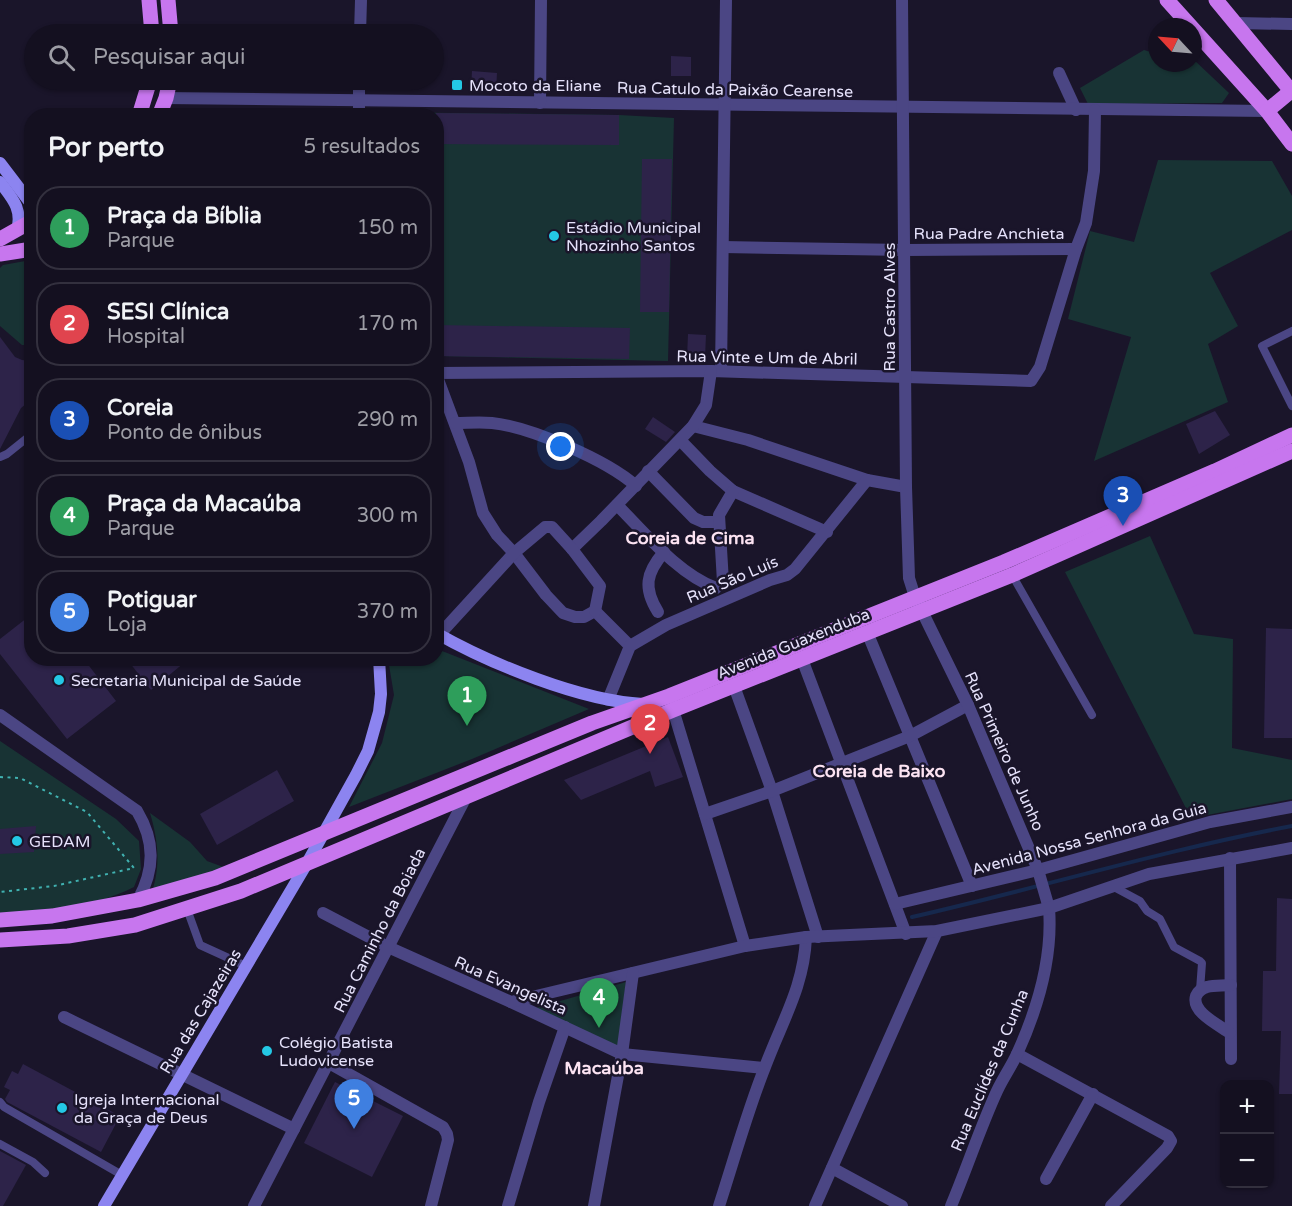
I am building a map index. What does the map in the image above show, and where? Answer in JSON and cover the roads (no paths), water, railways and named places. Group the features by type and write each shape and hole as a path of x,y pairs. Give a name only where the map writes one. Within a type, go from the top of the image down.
{"main road":[{"path":"149,0 151,24"},
{"path":"168,0 170,24"},
{"path":"1167,0 1267,111 1292,144"},
{"path":"1216,0 1292,92 1267,111"},
{"path":"141,108 147,90"},
{"path":"162,108 168,90"},
{"path":"0,163 24,194"},
{"path":"0,182 17,206 20,218 17,230"},
{"path":"0,239 24,225"},
{"path":"0,254 24,250"},
{"name":"Avenida Guaxenduba","path":"1008,568 1292,435"},
{"name":"Avenida Guaxenduba","path":"0,940 68,936 124,926 241,891 466,797 671,703 1292,451"},
{"name":"Avenida Guaxenduba","path":"0,920 52,916 138,900 215,878 592,723 647,704 671,703 734,686 867,632 919,604"},
{"path":"444,637 478,654 530,675 608,700 647,704"},
{"name":"Rua das Cajazeiras","path":"104,1206 306,865 356,775 375,729 381,694 379,666"},
{"path":"466,797 468,787 477,776 573,737 592,723"},
{"path":"279,852 292,853 306,865"}],"street":[{"path":"360,24 361,0"},
{"path":"540,103 541,0"},
{"path":"572,549 693,426 706,405 716,371 723,247 726,0"},
{"name":"Rua Castro Alves","path":"902,0 906,487 909,578 919,604"},
{"path":"1236,23 1292,24"},
{"path":"1059,73 1076,110"},
{"path":"359,90 359,108"},
{"name":"Rua Catulo da Paixão Cearense","path":"166,98 1267,111"},
{"name":"Rua Vinte e Um de Abril","path":"444,374 716,371 1031,381 1040,366 1086,223 1094,171 1095,110"},
{"name":"Rua Padre Anchieta","path":"723,247 905,250 1076,249"},
{"path":"444,396 483,513 497,534 563,613 584,617 595,611"},
{"path":"454,423 492,423 522,429 603,463 636,486"},
{"path":"693,426 748,440 867,480 906,487"},
{"path":"680,440 732,491 827,532"},
{"path":"648,471 694,518 703,522 719,522"},
{"name":"Rua São Luís","path":"630,646 666,624 787,575 804,560 867,480"},
{"path":"617,505 664,552 690,574 704,584 719,585 719,522 722,507 732,491"},
{"path":"444,628 514,554 545,527 552,527 600,586 595,611"},
{"path":"658,612 651,599 649,580 655,563 664,552"},
{"name":"Rua Primeiro de Junho","path":"919,604 968,705 1039,874 1048,903"},
{"path":"595,611 630,646 608,700"},
{"path":"867,632 972,886"},
{"path":"802,659 906,934"},
{"path":"719,1206 764,1068 800,982 812,937 772,791 734,686"},
{"path":"671,703 745,946"},
{"path":"705,814 772,791 910,736 968,705"},
{"path":"0,716 137,811 144,822 150,840 149,873 138,900"},
{"name":"Rua Caminho da Boiada","path":"254,1206 466,797"},
{"name":"Avenida Nossa Senhora da Guia","path":"895,904 972,886 1039,874 1210,822 1292,807"},
{"path":"511,1002 745,946 812,937 937,932 1112,886 1149,874 1292,848"},
{"path":"1230,858 1231,1059"},
{"name":"Rua Euclídes da Cunha","path":"951,1206 998,1089 1017,1054 1043,982 1051,932 1048,903"},
{"name":"Rua Evangelista","path":"323,912 388,947 622,1054 764,1068"},
{"path":"815,1206 937,932"},
{"path":"594,1206 622,1054 633,973"},
{"path":"1230,1033 1200,1011 1196,1005 1196,997 1200,990 1208,987 1231,985"},
{"path":"64,1017 294,1129"},
{"path":"508,1206 539,1102 565,1027"},
{"path":"1017,1054 1164,1132 1171,1141 1167,1148 1111,1206"},
{"path":"329,1063 443,1127 448,1140 430,1206"},
{"path":"1046,1179 1093,1094"},
{"path":"832,1168 902,1206"}],"lane":[{"path":"1292,331 1262,346 1292,406"},
{"path":"0,457 24,440"},
{"path":"1008,568 1092,715"},
{"path":"658,612 666,624"},
{"path":"1112,886 1140,901 1147,911 1160,920 1174,947 1202,963 1200,990"},
{"path":"187,909 200,945 246,966"},
{"path":"0,1102 4,1107 122,1175"},
{"path":"0,1144 33,1162 45,1173"}],"waterway":[{"path":"912,917 1196,846 1292,826"}],"place":[{"name":"Mocoto da Eliane","path":"457,85"},
{"name":"Estádio Municipal Nhozinho Santos","path":"554,236"},
{"name":"Coreia","path":"1123,526"},
{"name":"Secretaria Municipal de Saúde","path":"59,680"},
{"name":"Praça da Bíblia","path":"467,726"},
{"name":"SESI Clínica","path":"650,754"},
{"name":"GEDAM","path":"17,841"},
{"name":"Praça da Macaúba","path":"599,1028"},
{"name":"Colégio Batista Ludovicense","path":"267,1051"},
{"name":"Igreja Internacional da Graça de Deus","path":"62,1108"},
{"name":"Potiguar","path":"354,1129"}],"district":[{"name":"Coreia de Cima","path":"690,538"},
{"name":"Coreia de Baixo","path":"879,771"},
{"name":"Macaúba","path":"604,1068"}]}
